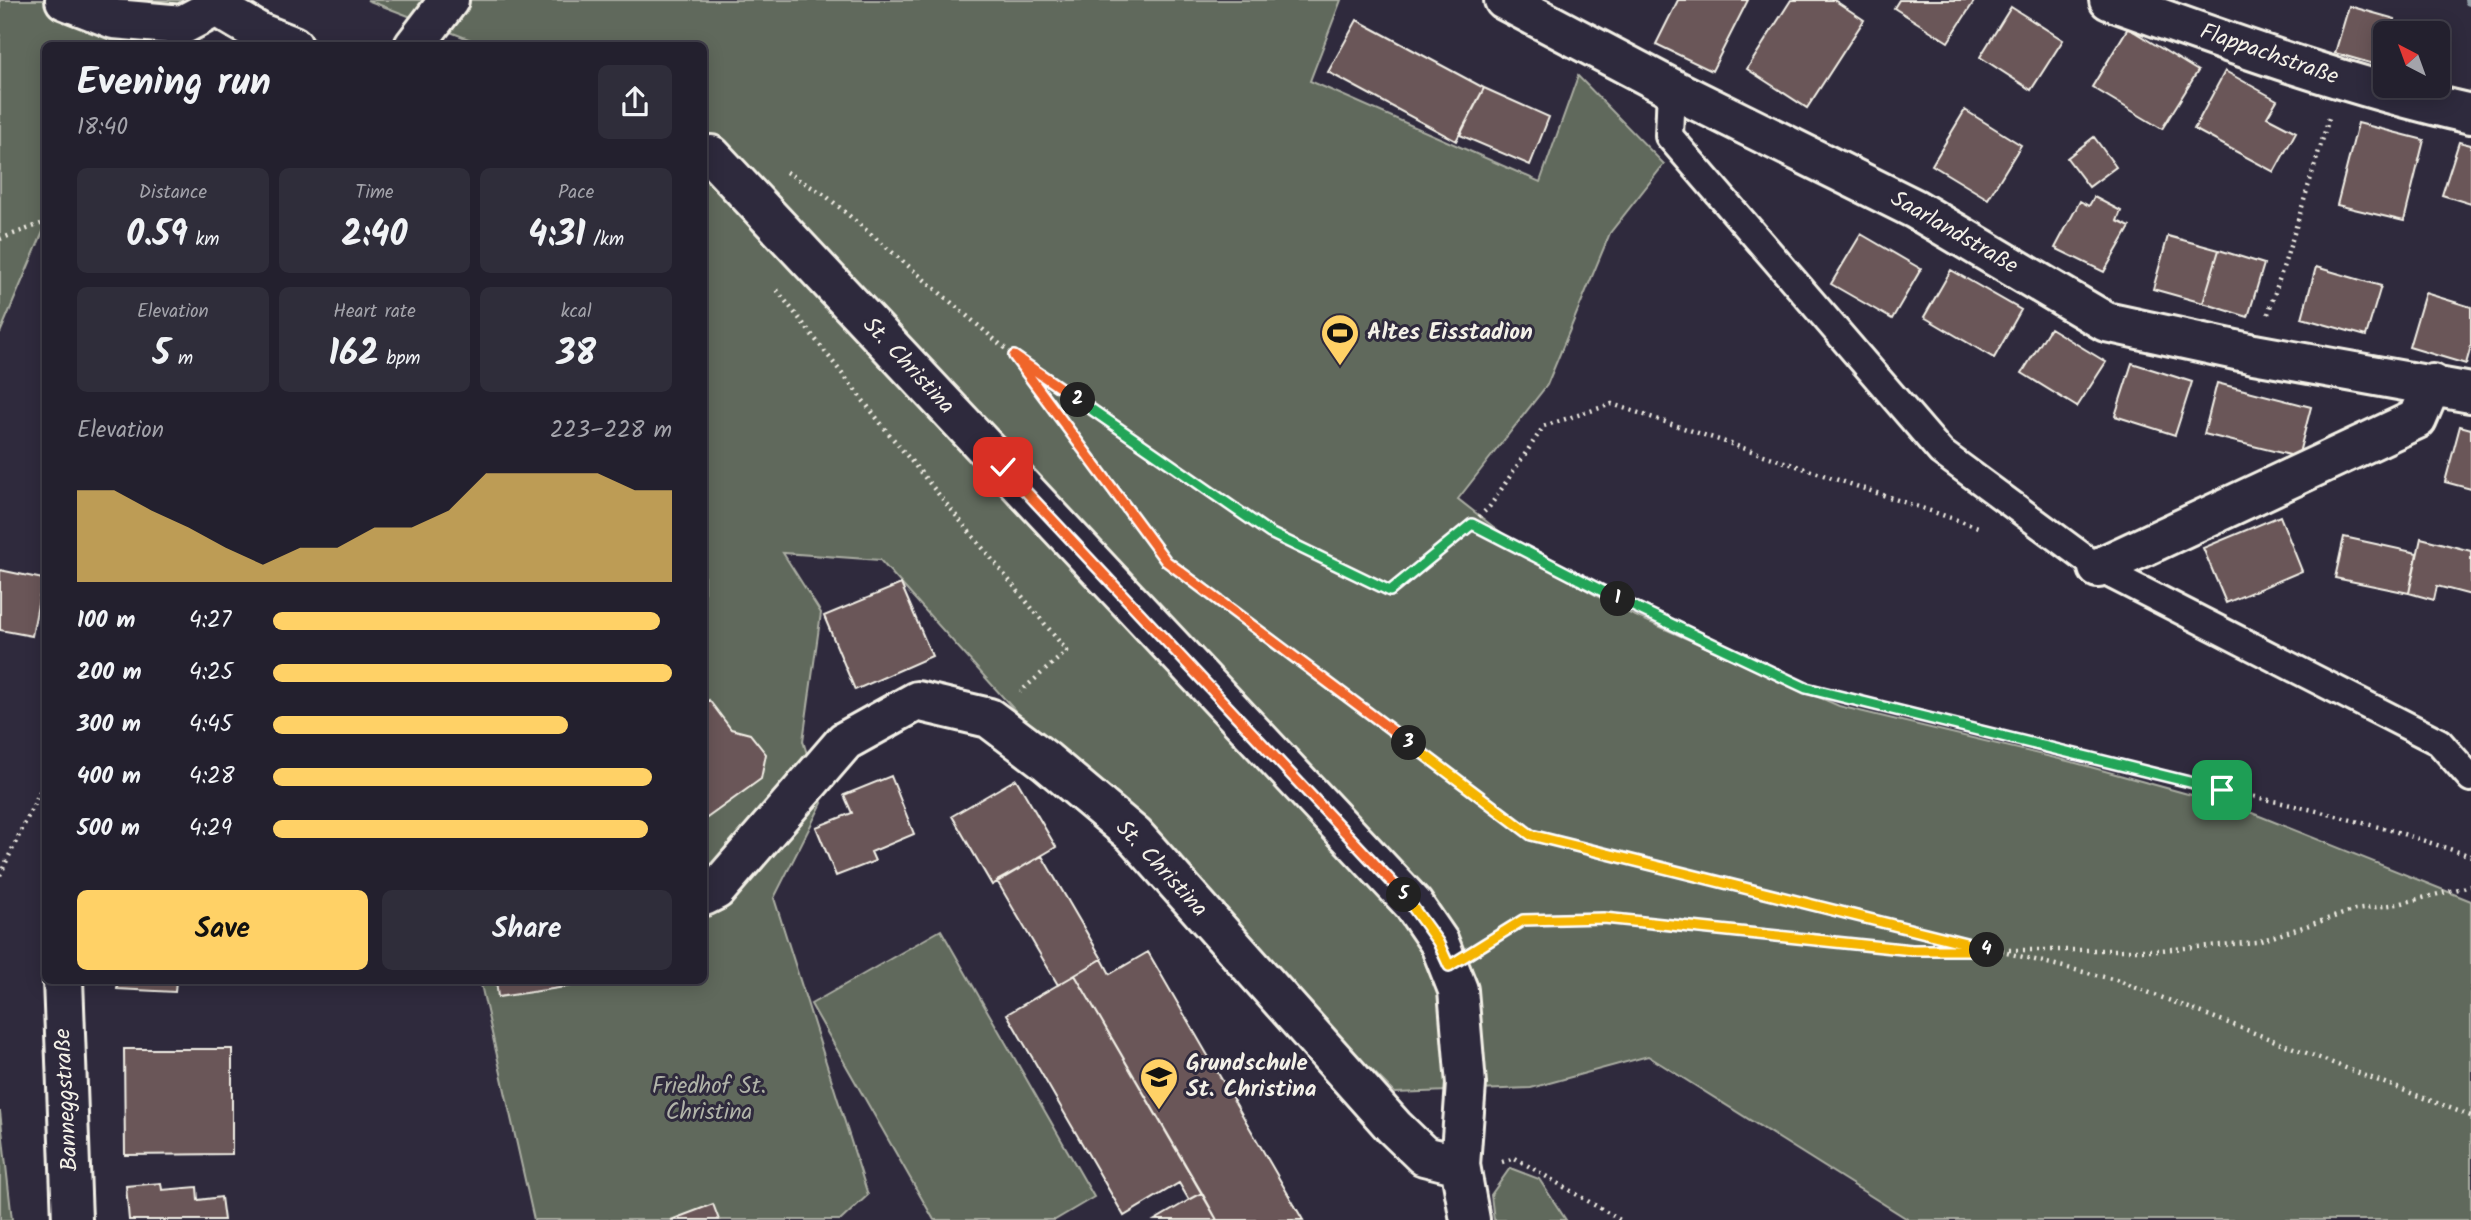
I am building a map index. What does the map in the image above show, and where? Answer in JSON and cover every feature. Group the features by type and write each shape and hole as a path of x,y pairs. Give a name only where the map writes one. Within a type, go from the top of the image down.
{"street":[{"path":"65,0 114,19 182,25 215,3 260,33 282,42"},
{"path":"417,42 449,0"},
{"name":"Saarlandstraße","path":"1504,0 1671,89 1916,209 2106,322 2254,354 2471,393"},
{"name":"Flappachstraße","path":"2109,0 2294,66 2401,98 2471,114"},
{"name":"St. Christina","path":"707,157 1413,904 1438,942 1458,990 1466,1084 1460,1165 1471,1220"},
{"path":"2098,568 2417,419 2432,384"},
{"name":"St. Christina","path":"707,894 716,890 845,741 917,701 989,718 1046,761 1134,835 1394,1127 1424,1156 1460,1165"},
{"name":"Banneggstraße","path":"63,984 72,1220"}],"lane":[{"path":"1671,89 1669,136 1941,452 2098,568 2439,742 2471,778"}],"path":[{"path":"2254,354 2292,240 2340,80"},
{"path":"783,170 825,195 1014,356 1270,533 1390,591 1490,506 1544,426 1612,404 1993,532"},
{"path":"0,239 42,223"},
{"path":"771,282 890,435 1068,651 989,718"},
{"path":"1014,356 1166,561 1531,835 2116,980 2471,1116"},
{"path":"1472,524 1629,606 1806,688 2132,769 2313,810 2394,831 2471,856"},
{"path":"0,874 42,787"},
{"path":"1449,966 1523,920 1604,918 1912,950 2161,950 2257,942 2355,910 2398,904 2471,886"},
{"path":"1460,1165 1488,1166 1515,1158 1620,1220"}],"green space":[{"path":"0,0 246,0 188,42 42,42 42,234 0,333"},
{"name":"Friedhof St. Christina","path":"367,0 1341,0 1310,81 1540,182 1578,76 1664,164 1610,233 1547,385 1458,499 1538,562 1620,609 1839,706 2076,763 2242,809 2471,901 2471,1220 1909,1220 1648,1056 1531,1088 1395,1093 1045,744 880,560 783,553 821,613 803,741 822,803 774,898 868,1195 841,1220 534,1220 481,984 707,984 707,42 476,42"},
{"path":"941,930 1094,1197 1055,1220 934,1220 811,1004"},
{"path":"0,1111 12,1220 0,1220"},
{"path":"1510,1168 1539,1179 1566,1220 1494,1220 1491,1195"}],"building":[{"path":"1678,0 1748,0 1712,71 1656,44"},
{"path":"1791,0 1834,0 1864,20 1807,108 1747,69"},
{"path":"1899,0 1975,0 1948,42 1894,8"},
{"path":"2349,6 2395,19 2373,21 2373,64 2335,53"},
{"path":"2011,7 2063,40 2031,90 1980,57"},
{"path":"1357,20 1484,88 1456,141 1328,72"},
{"path":"2128,28 2198,71 2162,129 2092,87"},
{"path":"2225,71 2277,100 2267,117 2296,132 2274,172 2194,129"},
{"path":"1484,88 1549,117 1530,165 1460,135"},
{"path":"1965,110 2021,145 1988,199 1932,165"},
{"path":"2358,123 2424,140 2404,221 2337,205"},
{"path":"2094,137 2116,167 2089,187 2067,158"},
{"path":"2459,142 2471,145 2471,204 2442,195"},
{"path":"2094,197 2121,211 2117,221 2130,227 2104,272 2055,248 2080,201 2089,206"},
{"path":"1861,234 1921,269 1892,319 1831,284"},
{"path":"2168,236 2219,250 2203,303 2153,289"},
{"path":"2219,250 2264,264 2248,317 2203,303"},
{"path":"2316,267 2381,286 2366,336 2302,318"},
{"path":"1951,270 2021,310 1994,358 1924,317"},
{"path":"2425,293 2471,307 2471,346 2466,364 2409,347"},
{"path":"2050,328 2106,362 2077,407 2022,373"},
{"path":"2132,363 2192,382 2175,435 2115,416"},
{"path":"2217,383 2311,407 2298,457 2204,434"},
{"path":"2460,426 2471,429 2471,489 2445,482"},
{"path":"2280,516 2302,571 2226,603 2203,548"},
{"path":"2344,537 2417,553 2409,593 2335,578"},
{"path":"2421,538 2471,551 2471,595 2437,586 2434,600 2409,593"},
{"path":"0,570 42,579 32,636 0,630"},
{"path":"901,584 932,656 855,690 824,616"},
{"path":"709,700 731,729 750,734 766,754 761,779 707,818"},
{"path":"891,776 914,834 871,852 875,861 836,876 816,827 852,813 844,795"},
{"path":"1016,779 1056,847 992,885 952,816"},
{"path":"1042,856 1102,959 1058,985 997,881"},
{"path":"1148,952 1303,1220 1217,1220 1075,975 1102,959 1110,974"},
{"path":"1075,975 1202,1193 1189,1200 1179,1183 1124,1216 1007,1014"},
{"path":"118,984 176,984 175,992 117,989"},
{"path":"496,984 586,984 498,997"},
{"path":"124,1049 232,1049 232,1154 125,1155"},
{"path":"161,1183 162,1190 197,1187 198,1200 221,1197 224,1220 129,1220 126,1186"},
{"path":"1202,1193 1217,1220 1155,1220 1189,1200"},
{"path":"713,1204 719,1220 671,1220"}],"place":[{"name":"Altes Eisstadion","path":"1340,367"},
{"name":"Grundschule St. Christina","path":"1159,1111"}],"route":[{"path":"1003,467 1413,904 1438,942 1449,966 1523,920 1604,918 1912,950 1994,950 1531,835 1166,561 1014,356 1270,533 1390,591 1472,524 1629,606 1806,688 2222,790"}]}
